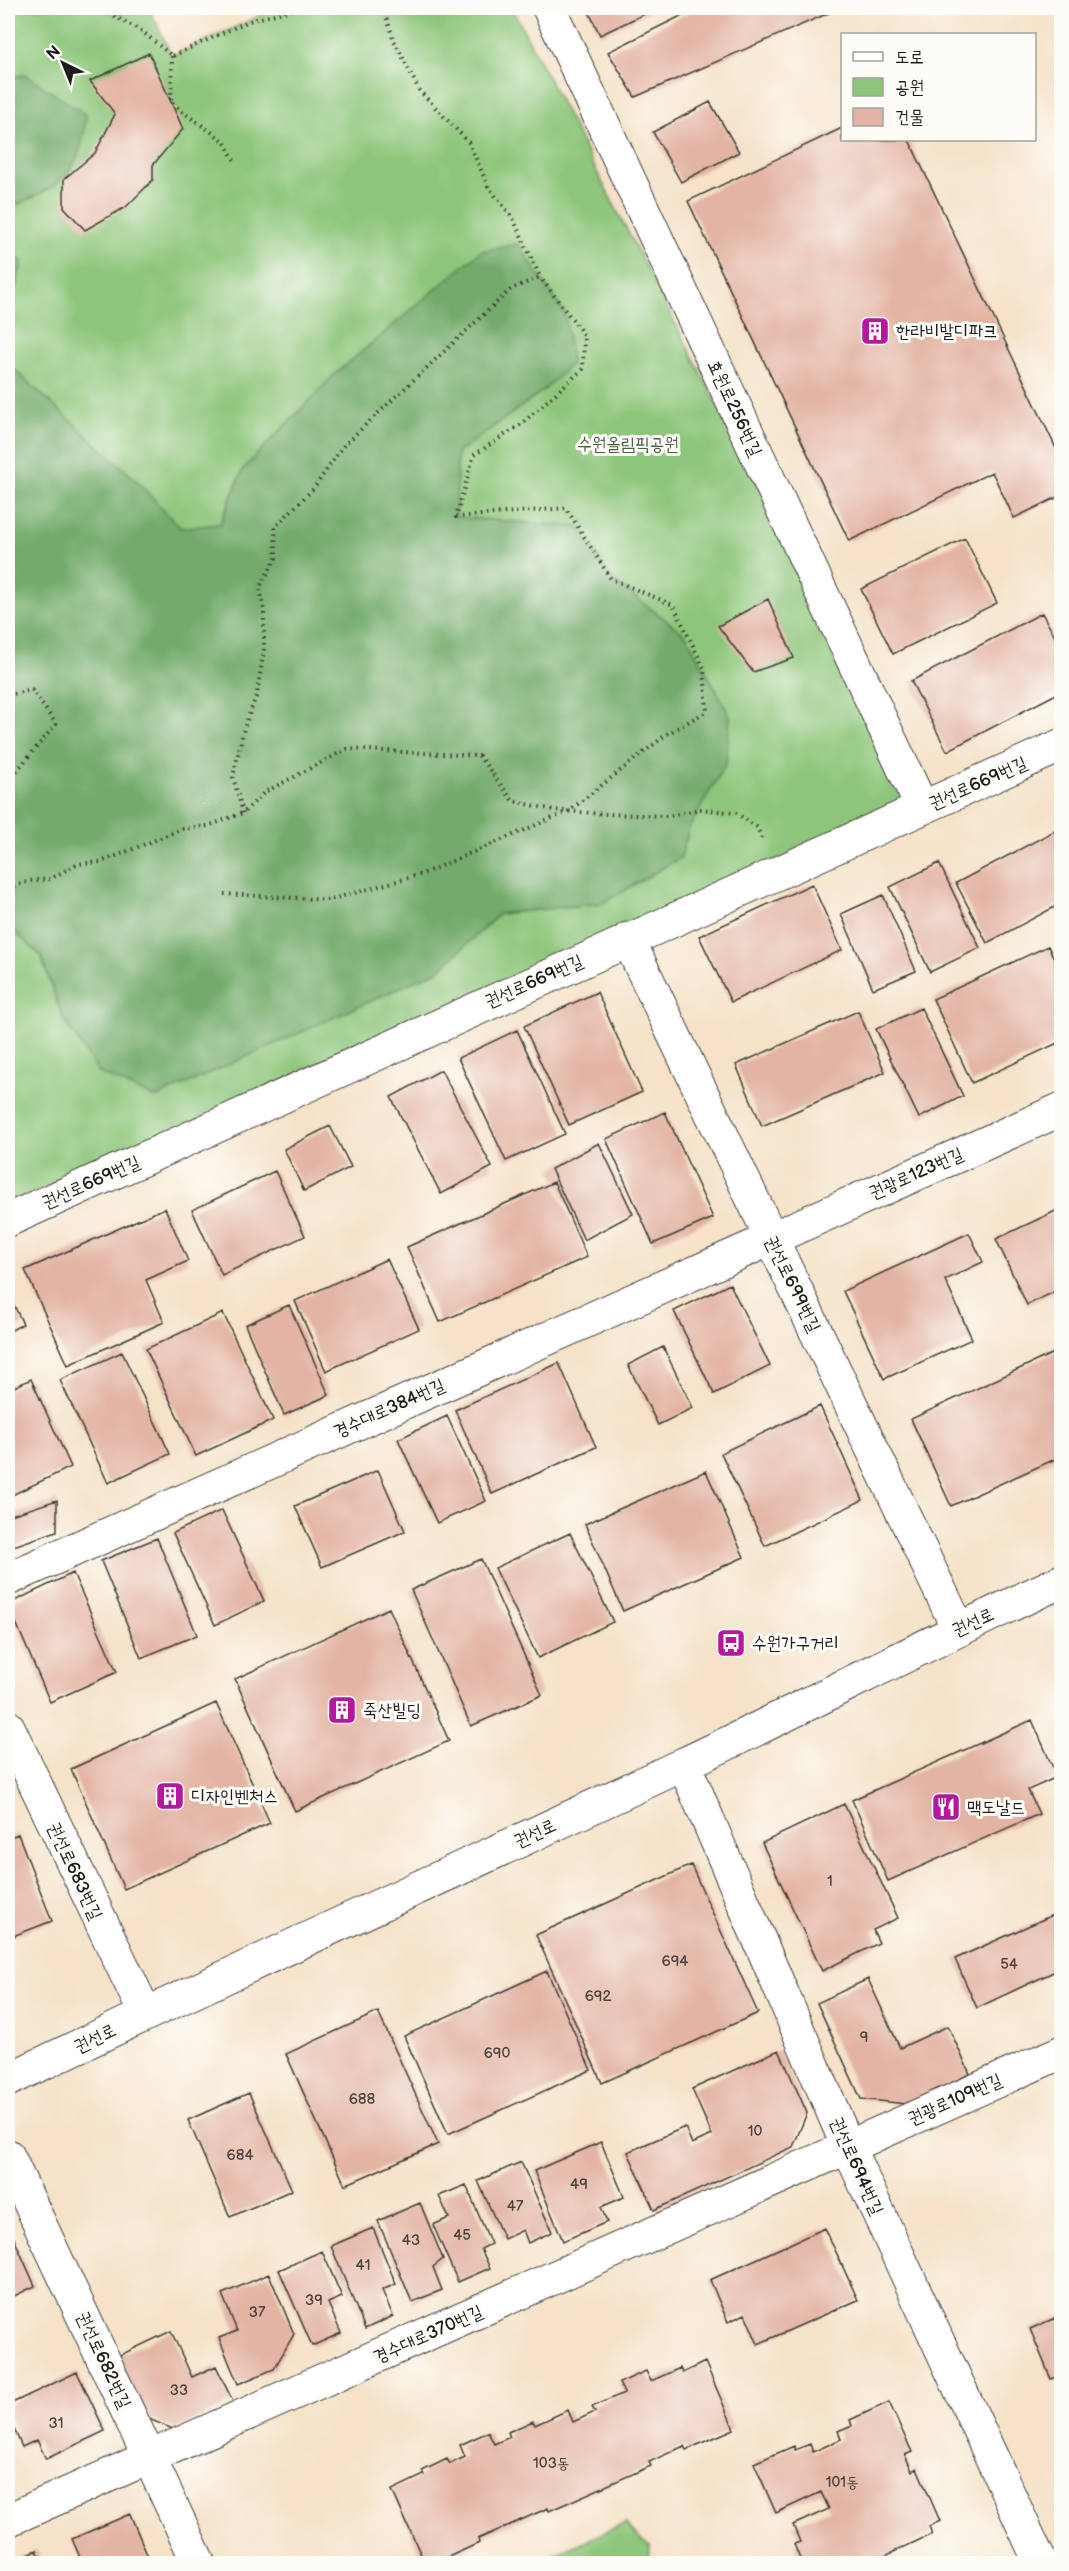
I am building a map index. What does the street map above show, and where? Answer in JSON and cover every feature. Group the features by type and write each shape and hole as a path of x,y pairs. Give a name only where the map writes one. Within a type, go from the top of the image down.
{"street":[{"name":"효원로256번길","path":"549,8 922,808"},
{"name":"권선로669번길","path":"8,1220 1062,745"},
{"name":"권선로699번길","path":"628,939 958,1629"},
{"name":"권광로123번길","path":"770,1237 1062,1109"},
{"name":"경수대로384번길","path":"8,1579 770,1237"},
{"name":"권선로","path":"8,2080 145,2013 684,1764 958,1629 1062,1581"},
{"name":"권선로683번길","path":"8,1727 145,2013"},
{"name":"권선로694번길","path":"684,1764 848,2147 1041,2564"},
{"name":"권광로109번길","path":"848,2147 1062,2052"},
{"name":"경수대로370번길","path":"8,2520 848,2147"},
{"name":"권선로682번길","path":"8,2156 199,2564"}],"path":[{"path":"98,8 139,28 172,56"},
{"path":"120,8 123,19"},
{"path":"172,56 249,21 298,8"},
{"path":"224,894 329,900 422,874 569,811 667,734 707,711 704,668 673,605 610,579 566,508 456,517 474,455 520,425 583,369 584,336 540,277 513,219 489,188 469,143 419,90 393,38 385,12 380,8"},
{"path":"385,12 394,8"},
{"path":"172,56 171,102 224,141 234,160"},
{"path":"243,813 233,777 244,728 257,694 264,649 264,611 260,587 276,558 275,527 314,488 344,445 511,289 540,277"},
{"path":"8,695 32,690 56,724 8,781"},
{"path":"8,889 29,881 50,879 77,864 100,862 182,829 208,826 243,813 265,792 347,749 479,756 513,801 569,811 670,816 700,809 736,813 757,827 764,847"}],"green space":[{"name":"수원올림픽공원","path":"8,8 149,8 172,56 277,8 512,8 888,734 919,799 8,1204 8,926 41,956 63,1019 336,1015 439,970 499,914 603,903 681,857 689,828 726,763 730,716 686,635 611,579 579,527 456,517 457,453 544,390 571,364 565,314 518,244 243,469 220,524 180,528 135,479 8,364 8,315 22,262 8,244 8,208 34,197 26,75 8,77"},
{"path":"26,75 86,115 79,152 65,176 41,193 8,208 8,77"},
{"path":"8,244 22,262 8,315"},
{"path":"518,244 565,314 571,364 544,390 457,453 456,517 579,527 611,579 686,635 730,716 726,763 689,828 681,857 603,903 499,914 439,970 155,1098 99,1073 63,1019 41,956 8,926 8,364 135,479 180,528 220,524 243,469 334,375 481,251"},
{"path":"626,2523 635,2535 650,2547 649,2563 534,2563"}],"building":[{"path":"587,8 657,8 600,35"},
{"path":"697,8 838,9 635,97 608,52"},
{"path":"149,53 183,129 153,165 153,180 126,207 85,230 64,207 64,179 95,153 115,114 90,81"},
{"path":"710,102 739,152 681,182 653,132"},
{"name":"한라비발디파크","path":"841,128 841,141 909,141 1062,461 1062,495 1014,518 992,472 849,541 688,201"},
{"path":"965,538 997,603 893,654 861,589"},
{"path":"768,599 794,658 753,672 718,626"},
{"path":"1042,613 1062,650 1062,691 947,751 911,681"},
{"path":"1062,827 1062,903 987,943 956,883"},
{"path":"939,863 980,948 930,972 890,887"},
{"path":"812,884 842,950 731,1002 699,936"},
{"path":"883,895 916,971 873,989 841,914"},
{"path":"1048,946 1062,975 1062,1041 972,1083 933,999"},
{"path":"597,992 642,1092 569,1125 524,1026"},
{"path":"921,1008 963,1096 919,1118 876,1029"},
{"path":"858,1011 885,1072 762,1126 736,1065"},
{"path":"517,1030 565,1134 506,1161 458,1058"},
{"path":"441,1070 492,1167 441,1194 391,1097"},
{"path":"665,1112 713,1218 653,1244 606,1139"},
{"path":"330,1126 351,1167 304,1191 284,1149"},
{"path":"599,1143 633,1214 584,1240 551,1169"},
{"path":"275,1171 305,1236 222,1275 192,1210"},
{"path":"554,1182 587,1257 440,1322 407,1247"},
{"path":"165,1208 188,1261 146,1280 164,1322 68,1365 25,1270"},
{"path":"1062,1208 1062,1288 1027,1305 996,1239"},
{"path":"969,1233 983,1262 945,1280 972,1339 884,1379 843,1291"},
{"path":"387,1259 419,1329 326,1371 295,1301"},
{"path":"730,1284 770,1366 714,1394 674,1311"},
{"path":"8,1293 23,1324 8,1332"},
{"path":"289,1305 329,1395 284,1415 245,1325"},
{"path":"223,1313 273,1420 196,1456 146,1349"},
{"path":"663,1347 693,1408 658,1425 628,1365"},
{"path":"1062,1349 1062,1456 951,1506 911,1419"},
{"path":"122,1352 170,1454 108,1483 60,1380"},
{"path":"559,1363 596,1447 492,1494 455,1410"},
{"path":"31,1379 71,1467 10,1496 8,1491 8,1390"},
{"path":"820,1406 863,1500 765,1546 721,1453"},
{"path":"447,1416 486,1501 437,1523 398,1439"},
{"path":"378,1470 405,1531 322,1567 295,1506"},
{"path":"706,1471 744,1557 623,1611 585,1524"},
{"path":"57,1500 57,1531 8,1548 8,1516"},
{"path":"222,1510 264,1601 215,1625 173,1533"},
{"path":"570,1533 613,1622 538,1658 495,1568"},
{"path":"157,1538 197,1635 141,1658 101,1561"},
{"path":"481,1559 542,1695 471,1726 411,1590"},
{"path":"73,1573 117,1672 50,1702 8,1604"},
{"name":"죽산빌딩","path":"389,1608 449,1741 295,1811 235,1679"},
{"name":"디자인벤처스","path":"216,1703 270,1823 124,1889 71,1769"},
{"name":"맥도날드","path":"1032,1720 1057,1777 1028,1790 1039,1814 888,1881 852,1800"},
{"path":"844,1804 898,1918 873,1930 879,1943 822,1971 762,1843"},
{"path":"18,1834 52,1921 8,1938 8,1838"},
{"path":"691,1865 758,2013 602,2083 536,1935"},
{"path":"1057,1913 1062,1922 1062,1968 977,2008 955,1959"},
{"path":"547,1971 591,2070 448,2134 404,2036"},
{"path":"868,1979 900,2048 948,2026 970,2074 906,2104 861,2099 817,2003"},
{"path":"378,2012 438,2144 345,2185 286,2054"},
{"path":"779,2050 807,2113 793,2147 654,2210 628,2152 685,2127 692,2144 712,2135 692,2089"},
{"path":"249,2093 292,2190 230,2217 188,2120"},
{"path":"601,2142 624,2197 601,2207 607,2222 563,2241 534,2171"},
{"path":"521,2162 552,2232 528,2243 523,2230 504,2239 478,2181"},
{"path":"466,2185 491,2244 481,2249 490,2268 458,2282 433,2225 449,2218 439,2196"},
{"path":"420,2203 443,2259 433,2267 442,2290 412,2302 378,2221"},
{"path":"8,2225 35,2286 8,2299"},
{"path":"373,2228 396,2284 382,2290 393,2316 365,2329 331,2246"},
{"path":"825,2228 858,2300 758,2344 745,2314 728,2322 710,2280"},
{"path":"322,2251 342,2297 328,2303 341,2333 312,2346 279,2270"},
{"path":"269,2274 294,2334 274,2369 238,2384 219,2338 237,2331 222,2294"},
{"path":"1062,2315 1062,2374 1051,2379 1030,2329"},
{"path":"171,2331 192,2377 216,2366 233,2402 175,2430 144,2417 116,2357"},
{"path":"705,2362 734,2429 686,2450 684,2446 649,2462 651,2466 549,2511 548,2508 478,2539 479,2543 433,2564 425,2564 392,2490 424,2475 422,2471 447,2459 450,2464 465,2457 460,2445 488,2432 494,2444 510,2437 508,2432 533,2421 535,2425 568,2410 573,2422 595,2412 592,2407 624,2393 619,2383 646,2371 651,2381 680,2368 682,2373"},
{"path":"77,2372 105,2431 46,2459 37,2440 22,2447 8,2415 8,2405"},
{"path":"889,2402 912,2452 905,2455 912,2471 917,2468 940,2521 929,2526 932,2534 868,2564 802,2564 794,2544 800,2542 793,2525 829,2509 821,2492 776,2513 754,2463 794,2446 795,2450 810,2444 813,2452 841,2439 838,2431 852,2425 850,2420"},
{"path":"130,2514 151,2564 83,2564 72,2539"},
{"path":"37,2550 43,2564 8,2564 8,2563"}],"place":[{"name":"한라비발디파크","path":"875,331"},
{"name":"수원가구거리","path":"731,1643"},
{"name":"죽산빌딩","path":"342,1710"},
{"name":"디자인벤처스","path":"170,1796"},
{"name":"맥도날드","path":"946,1807"}]}
